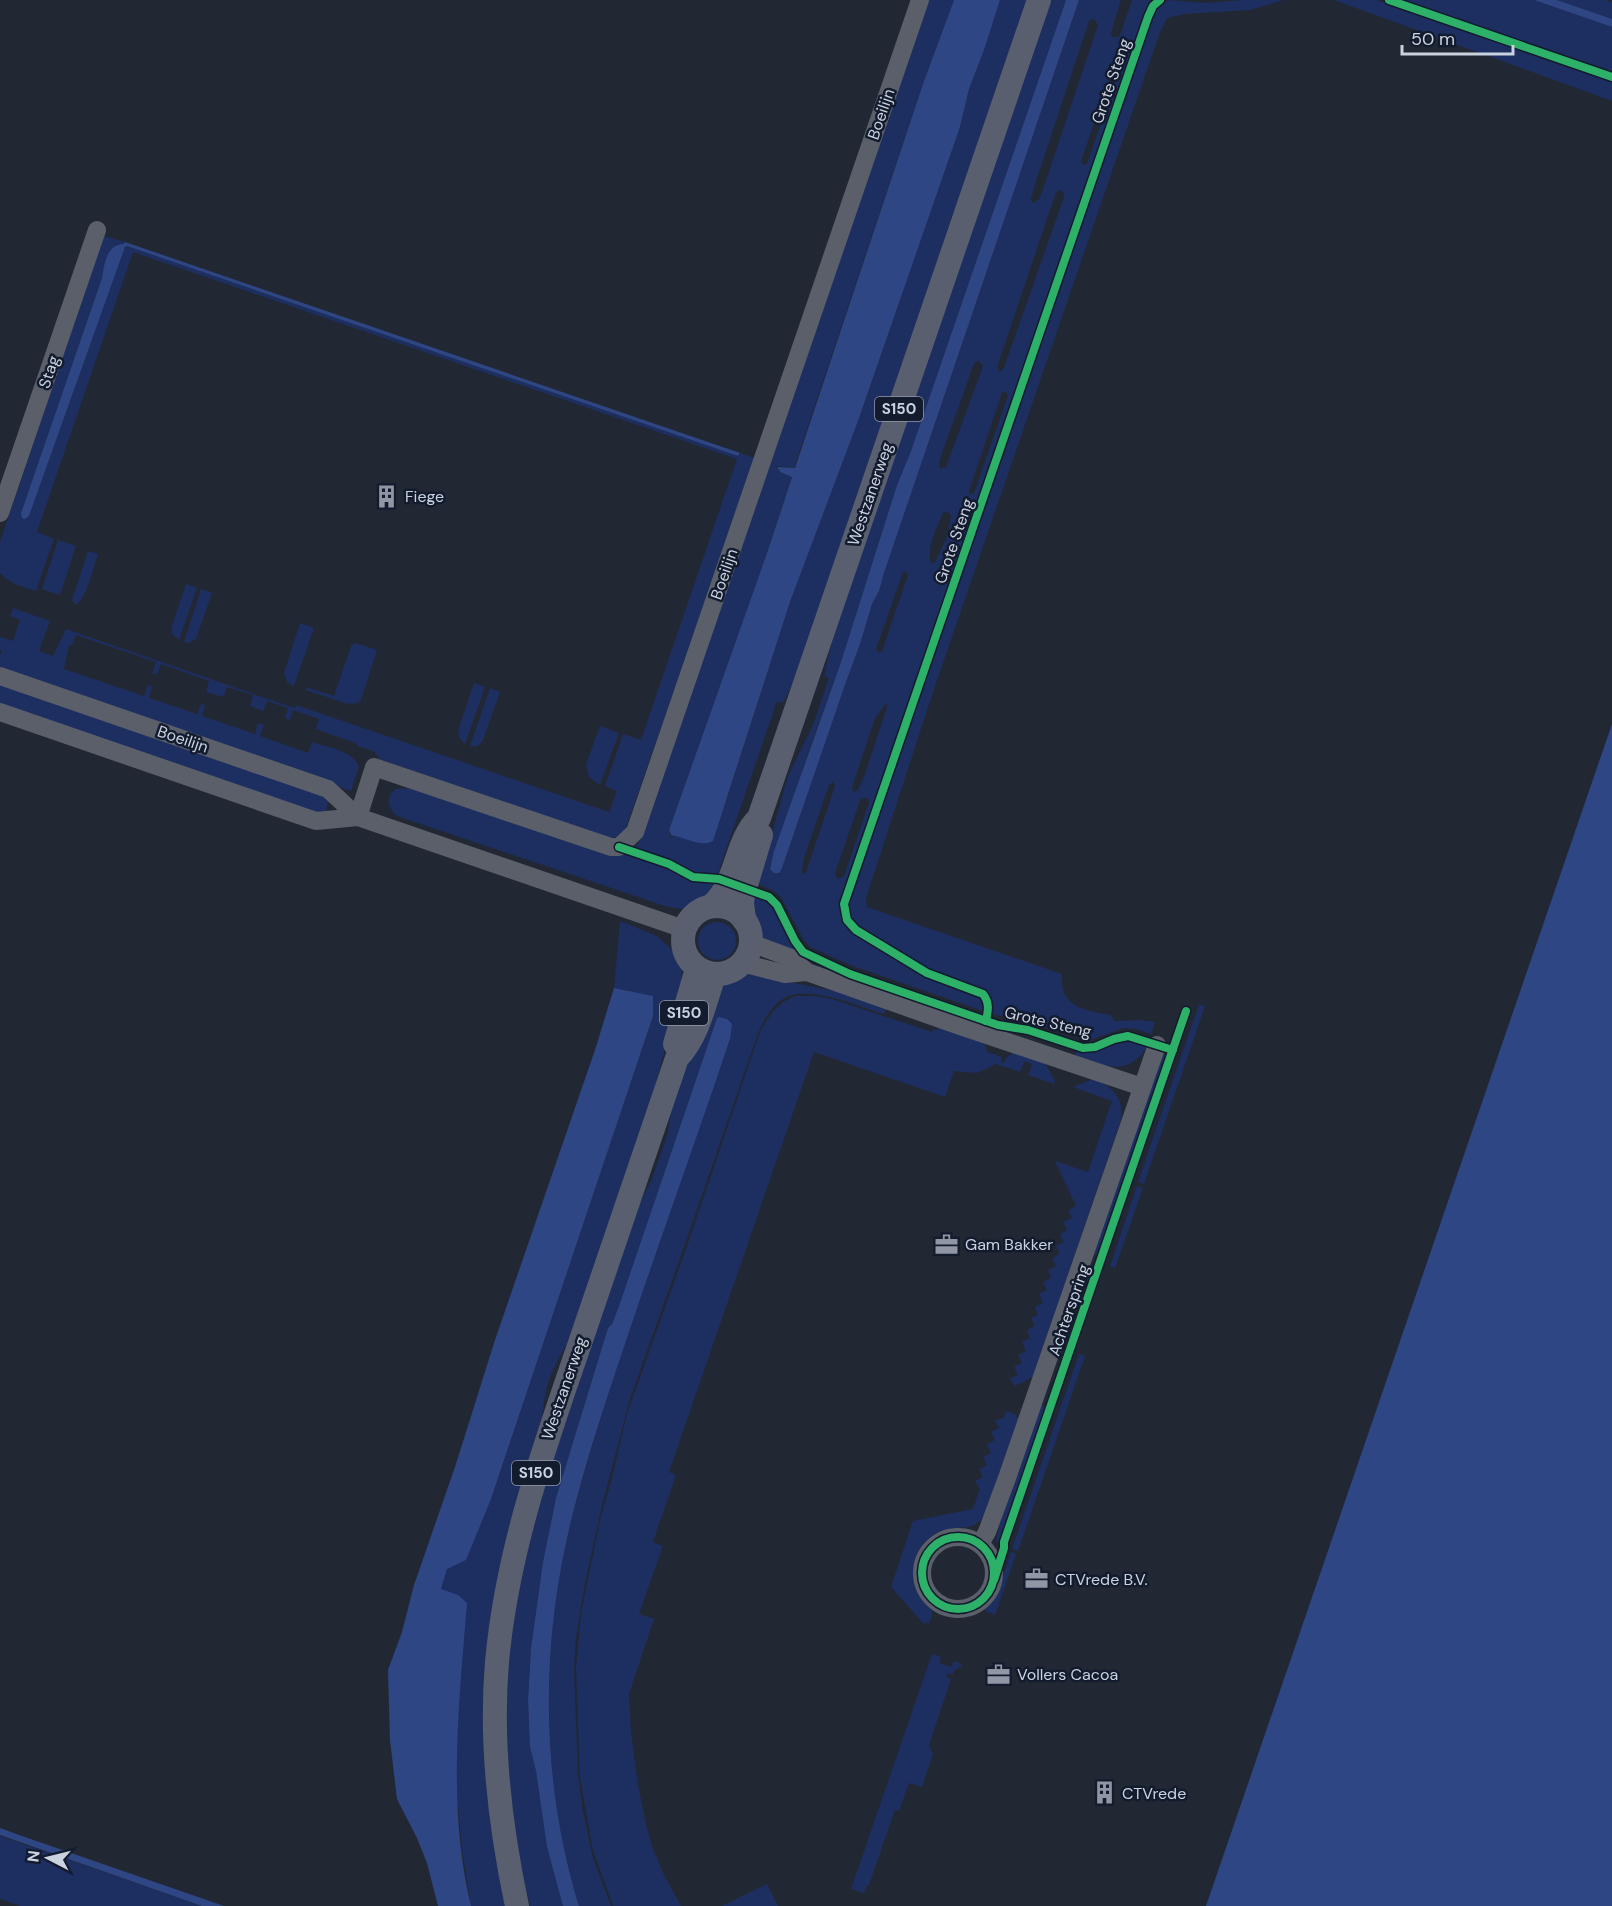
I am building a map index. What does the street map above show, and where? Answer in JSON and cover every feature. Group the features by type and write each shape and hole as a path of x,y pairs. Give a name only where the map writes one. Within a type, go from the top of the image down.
{"main road":[{"name":"Westzanerweg","path":"746,942 742,903 761,833 759,818 1039,0"},
{"name":"Westzanerweg","path":"711,906 722,895 749,827 759,818"},
{"name":"S150","path":"684,929 694,914 711,906"},
{"path":"684,929 685,955 706,972 730,972 746,942 738,914 727,907 711,906"},
{"name":"Westzanerweg","path":"517,1906 503,1831 495,1732 497,1662 510,1573 518,1534 538,1467 677,1058 675,1042 706,972"}],"street":[{"name":"Boeilijn","path":"358,817 374,767 611,847 619,847 635,832 920,0"},
{"name":"Stag","path":"0,513 97,230"},
{"name":"Boeilijn","path":"0,676 328,789 358,817 684,929"},
{"name":"Boeilijn","path":"0,712 316,821 358,817"},
{"name":"Grote Steng","path":"746,942 785,974 807,972 1142,1087"},
{"name":"Achterspring","path":"980,1544 987,1532 1007,1478 1157,1045"},
{"path":"951,1537 970,1538 980,1544 988,1552 993,1565 994,1580 988,1593 978,1603 965,1608 951,1608 938,1603 928,1593 922,1580 922,1566 928,1552 938,1542 951,1537"}],"shaded area":[{"path":"926,0 954,0 924,81 794,468 777,466 776,469 780,472 792,476 669,830 670,836 683,838 720,816 725,805 790,602 858,421 960,127 969,89 1000,0 1030,0 967,185 950,222 940,263 806,656 783,703 777,701 715,882 706,900 683,909 668,907 397,816 390,806 390,794 396,789 412,788 613,856 627,855 641,840"},
{"path":"954,0 1000,0 969,89 960,127 858,421 790,602 713,841 698,843 671,835 669,830 792,477 777,469 778,467 795,468 924,81"},
{"path":"1048,0 1066,0 911,451 897,485 841,662 770,868 782,868 872,604 879,591 1079,0 1121,0 1111,33 1112,37 1117,37 1120,35 1132,0 1153,0 1146,10 1138,33 841,900 841,914 845,925 858,936 923,975 979,996 984,1002 983,1011 853,966 810,947 803,939 781,897 758,884 788,776 813,725 829,678 824,676 838,615","holes":["1095,20 1098,25 1040,198 1034,203 1031,197 1089,21","1116,60 1120,60 1121,65 1087,164 1083,165 1081,161","1060,190 1064,193 1064,197 1004,368 1000,372 997,367 1056,192","979,361 983,365 981,372 946,467 940,469 939,462 972,369 975,362","1002,392 1006,392 1008,396 974,493 970,495 969,491","946,511 951,515 948,535 935,562 931,563 930,551 935,531","903,572 906,572 908,575 882,651 879,653 876,649","888,704 865,774 858,790 853,792 852,787 875,718","833,782 835,786 806,872 804,874 802,872 804,858 829,785","861,798 868,798 869,803 844,876 839,879 835,873"]},
{"path":"1066,0 1079,0 879,591 872,604 782,868 779,873 774,873 770,869 774,851 841,662 897,485 911,451"},
{"path":"1169,0 1205,3 1284,0 1250,10 1185,14 1167,18 1160,32 932,695 866,898 867,907 1062,974 1062,985 1069,1001 1083,1009 1111,1015 1115,1021 1155,1022 1151,1034 1124,1028 1093,1039 1086,1039 1033,1022 993,1014 991,1000 983,990 913,961 857,925 849,916 848,907 1153,14 1160,5"},
{"path":"1334,0 1376,0 1612,81 1612,101"},
{"path":"1400,0 1534,0 1612,27 1612,72"},
{"path":"1534,0 1557,0 1612,19 1612,27"},
{"path":"1557,0 1612,2 1612,19"},
{"path":"104,236 125,242 117,244 107,257 102,278 21,513 22,518 29,516 127,246 738,456 740,453 755,458 625,831 617,837 608,838 379,759 375,752 316,729 319,719 293,710 290,720 285,718 288,708 267,701 263,711 250,706 253,695 227,687 223,697 206,692 209,681 161,664 157,675 152,673 156,662 76,635 72,645 69,645 64,669 144,696 148,685 152,687 149,698 197,714 201,704 205,705 202,716 255,734 258,723 264,725 260,736 308,753 312,742 339,750 356,761 359,766 351,791 0,671 2,651 0,650 0,637 13,641 20,620 10,616 13,608 50,621 39,651 53,656 66,629 291,707 295,708 296,705 609,812 617,791 605,786 623,734 641,740 737,459 133,252 37,532 54,539 36,591 8,580 0,573 0,542"},
{"path":"125,242 740,453 738,456 127,246 29,516 22,518 21,513 102,278 107,256 114,247"},
{"path":"58,540 76,546 60,595 42,589"},
{"path":"88,551 98,554 86,589 80,602 76,605 72,600"},
{"path":"186,584 197,588 179,640 172,634 172,626"},
{"path":"201,589 212,593 196,639 189,643 184,642"},
{"path":"300,623 314,628 294,686 287,682 284,673"},
{"path":"356,643 377,650 361,700 358,703 348,704 306,690 306,687 334,696 351,646"},
{"path":"0,681 325,792 329,799 326,812 319,816 0,708"},
{"path":"474,683 485,687 465,744 460,739 458,731"},
{"path":"490,688 500,692 483,740 478,746 470,746"},
{"path":"1612,724 1612,1906 1206,1906"},
{"path":"600,726 619,733 600,785 589,777 586,765"},
{"path":"750,894 764,899 774,908 793,946 805,959 765,939 754,918"},
{"path":"620,921 657,936 670,948 682,967 681,987 648,1114 573,1335 550,1377 542,1423 501,1567 511,1906 471,1906 462,1850 457,1794 458,1710 440,1590 447,1569 491,1499 653,1016 652,996 614,988"},
{"path":"717,922 730,928 736,941 730,954 717,960 704,954 698,941 704,928"},
{"path":"749,974 839,992 886,1008 884,1014 832,997 804,993 781,1000 769,1013 756,1039 630,1399 602,1505 584,1588 576,1638 574,1669 578,1776 583,1811 593,1858 611,1906 579,1906 558,1817 552,1771 549,1679 558,1588 566,1543 603,1410 730,1039 719,1017 717,1018 619,1306 608,1328 556,1498 543,1562 531,1648 528,1700 530,1747 536,1771 547,1847 563,1906 530,1906 510,1823 505,1678 524,1546 630,1223 652,1179 668,1133 673,1097 721,988"},
{"path":"614,988 653,996 653,1016 491,1499 466,1560 447,1569 441,1589 458,1595 467,1603 458,1717 457,1793 459,1831 471,1906 438,1906 427,1863 397,1799 390,1740 388,1670 495,1340 596,1047"},
{"path":"796,996 832,999 932,1032 934,1029 937,1030 938,1026 984,1042 987,1052 1002,1057 1001,1061 1004,1063 1006,1058 1014,1052 1045,1063 1055,1081 1054,1084 1028,1075 1032,1064 1025,1061 1020,1072 996,1064 977,1073 954,1071 945,1097 814,1052 669,1472 676,1475 653,1542 663,1546 639,1614 654,1619 629,1694 638,1785 652,1846 663,1873 681,1906 613,1906 593,1850 580,1778 576,1667 581,1614 600,1520 627,1414 759,1035 773,1011"},
{"path":"1199,1004 1205,1006 1144,1184 1138,1182"},
{"path":"719,1017 727,1019 732,1024 730,1039 597,1429 573,1514 558,1588 549,1680 552,1772 567,1862 579,1906 563,1906 547,1847 536,1771 530,1747 528,1700 531,1648 543,1562 556,1498 608,1328 619,1306"},
{"path":"1123,1041 1132,1041 1147,1046 1132,1063 1123,1066 1114,1067 1075,1056 1077,1050 1091,1052"},
{"path":"1163,1052 1166,1057 1096,1257 1094,1251"},
{"path":"1093,1079 1112,1090 1116,1095 1121,1107 1120,1123 1033,1377 1015,1386 1010,1379 1018,1375 1014,1367 1022,1363 1018,1355 1026,1351 1022,1342 1030,1338 1027,1330 1035,1326 1031,1318 1038,1315 1035,1307 1043,1303 1039,1294 1047,1290 1043,1282 1051,1278 1048,1270 1056,1266 1052,1258 1060,1254 1056,1246 1064,1242 1060,1234 1067,1230 1063,1222 1072,1218 1068,1210 1076,1206 1055,1161 1088,1172 1112,1101 1073,1087"},
{"path":"1137,1186 1143,1188 1115,1268 1110,1266"},
{"path":"1079,1354 1085,1356 1018,1551 1012,1549"},
{"path":"1040,1405 1046,1407 1000,1543 996,1542 1000,1523"},
{"path":"1006,1411 1015,1414 1018,1419 985,1514 972,1526 949,1529 933,1535 921,1547 916,1557 913,1569 915,1586 920,1597 932,1611 932,1618 928,1624 926,1622 924,1624 891,1587 913,1521 973,1509 980,1489 975,1481 983,1477 979,1469 987,1465 983,1457 991,1453 987,1444 995,1440 991,1432 999,1428 995,1420 1004,1418"},
{"path":"1011,1552 1016,1554 995,1615 985,1609 998,1592"},
{"path":"932,1654 941,1657 939,1663 951,1667 954,1661 962,1664 954,1670 953,1674 948,1673 946,1677 951,1679 929,1745 933,1754 922,1787 909,1783 899,1811 895,1810 869,1885 864,1893 851,1889"},
{"path":"0,1828 224,1906 202,1906 0,1835"},
{"path":"0,1836 202,1906 21,1906 0,1899"},
{"path":"767,1884 778,1906 722,1906"}],"cycle path":[{"path":"986,1021 988,1004 983,994 927,973 856,930 847,920 844,904 1148,17 1153,6 1160,0"},
{"path":"1389,0 1612,77"},
{"path":"619,847 669,864 693,877 719,879 769,897 777,905 803,952 850,974 998,1025 1028,1030 1083,1048 1095,1047 1128,1036 1173,1050"},
{"path":"994,1580 1004,1542 1186,1011"},
{"path":"965,1537 984,1547 992,1559 994,1573 992,1587 984,1599 972,1607 951,1609 932,1599 924,1587 922,1566 932,1547 944,1539 965,1537"}],"place":[{"name":"Fiege","path":"387,496"},
{"name":"Gam Bakker","path":"947,1244"},
{"name":"CTVrede B.V.","path":"1037,1579"},
{"name":"Vollers Cacoa","path":"999,1674"},
{"name":"CTVrede","path":"1104,1793"}]}
